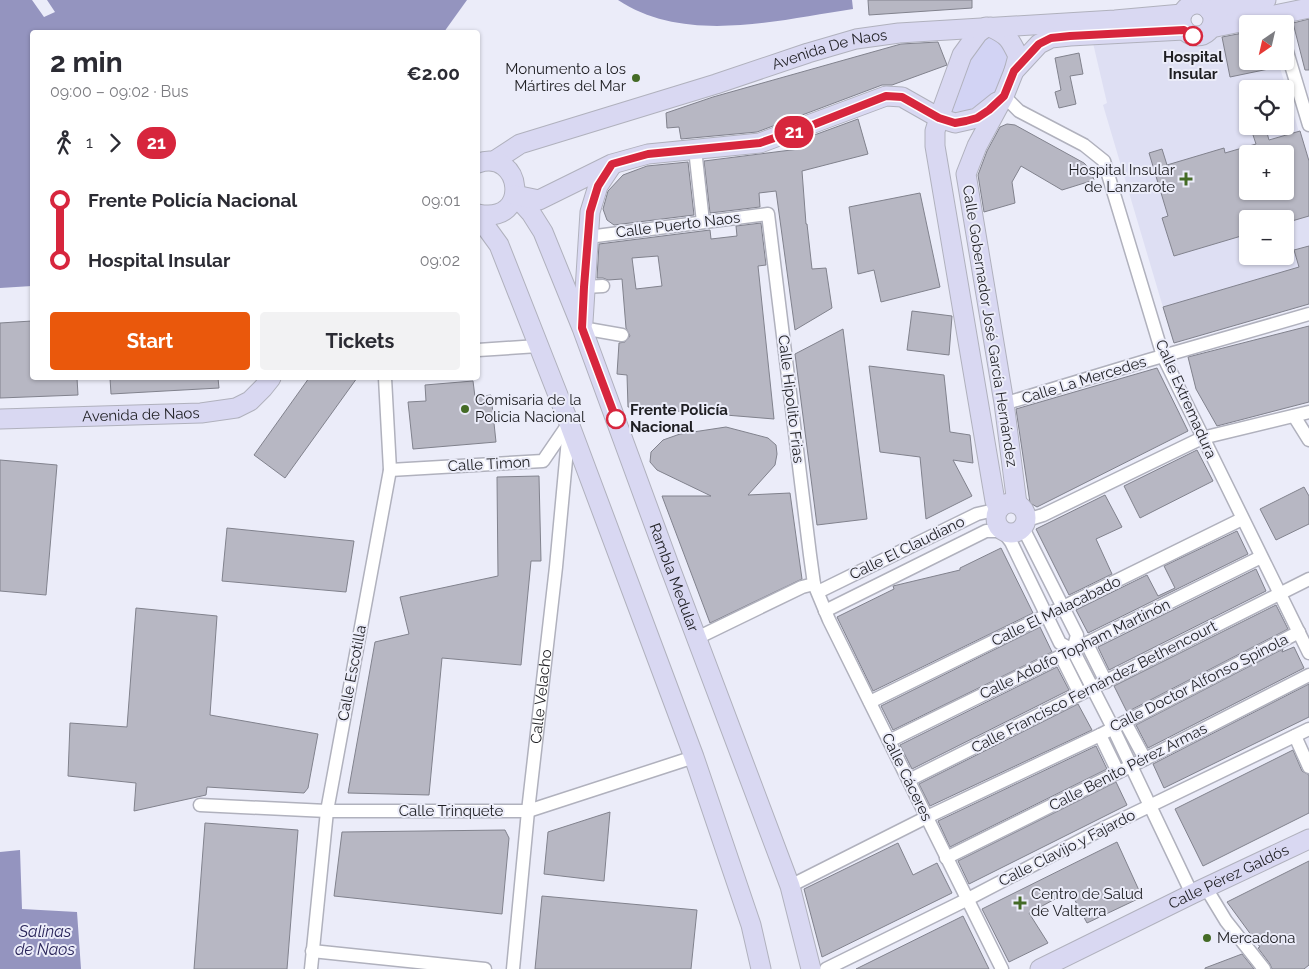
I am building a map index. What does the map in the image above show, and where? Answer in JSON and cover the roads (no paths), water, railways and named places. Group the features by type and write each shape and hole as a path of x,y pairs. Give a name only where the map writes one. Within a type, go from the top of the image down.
{"street":[{"path":"1014,71 1039,44 1051,38 1187,13 1202,5 1212,9 1309,8"},
{"path":"1212,9 1269,8"},
{"path":"1187,13 1188,34 1199,36 1212,9"},
{"name":"Avenida De Naos","path":"486,162 520,144 856,39 988,27 1115,20 1187,13"},
{"path":"988,27 1009,38 1018,56 1014,71"},
{"name":"Calle Gobernador José García Hernández","path":"988,27 978,33 962,55 935,131 935,146 995,501 998,509"},
{"path":"1294,70 1306,104 1309,125"},
{"name":"Calle Gobernador José García Hernández","path":"1014,71 1004,96 977,146 966,174 1004,402 1017,504"},
{"path":"515,195 539,200 612,164 648,154 760,143 886,96 902,97 939,118 955,123 977,118 1004,96"},
{"name":"Calle Extremadura","path":"1004,96 1019,111 1084,145 1104,161 1163,356 1309,653"},
{"path":"695,149 703,222"},
{"path":"480,215 492,216 498,214 511,204 515,195 516,185 513,176 506,168 486,162"},
{"path":"612,164 598,186 590,212 582,328 622,335"},
{"name":"Rambla Medular","path":"515,195 531,213 543,232 582,328 790,886 811,969"},
{"name":"Calle Puerto Naos","path":"588,237 768,214"},
{"name":"Calle Hipolito Frias","path":"768,214 810,555 816,588"},
{"path":"480,218 499,244 569,423 694,757 750,925 762,969"},
{"path":"584,287 603,286"},
{"name":"Calle La Mercedes","path":"1004,402 1010,402 1309,314"},
{"path":"480,350 538,346"},
{"name":"Avenida de Naos","path":"0,419 201,413 236,408 250,401 269,380"},
{"name":"Calle Escotilla","path":"310,969 327,811 390,470 385,380"},
{"path":"1003,531 1011,534 1025,524 1202,438 1309,412"},
{"path":"1294,416 1309,440"},
{"name":"Calle Timon","path":"390,470 543,461 569,423"},
{"name":"Calle Velacho","path":"513,969 528,811 556,567 569,423"},
{"path":"1073,650 1077,635 1025,524 1025,510 1017,504 1007,503 998,509 996,514 997,523 1011,542 1060,643 1073,650 1151,806 1199,891 1226,921 1264,969"},
{"name":"Calle El Claudiano","path":"697,638 802,587 816,588 976,514 998,509"},
{"name":"Calle El Malacabado","path":"870,702 1242,519"},
{"name":"Calle El Claudiano","path":"825,610 986,531 1003,531"},
{"name":"Calle Adolfo Topham Martinón","path":"889,741 1261,557"},
{"name":"Calle Francisco Fernández Bethencourt","path":"909,780 1309,579"},
{"name":"Calle Cáceres","path":"816,588 966,900 1002,969"},
{"name":"Calle Doctor Alfonso Spinola","path":"790,886 927,817 1100,735 1299,632"},
{"path":"1087,644 1106,682"},
{"path":"1061,656 1080,694"},
{"name":"Calle Benito Pérez Armas","path":"946,858 1309,675"},
{"path":"1126,722 1145,759"},
{"name":"Calle Clavijo y Fajardo","path":"826,969 966,900 1106,826 1309,729"},
{"path":"1100,735 1118,772"},
{"path":"1295,736 1309,768"},
{"name":"Calle Trinquete","path":"200,805 327,811 528,811 694,757"},
{"name":"Calle Pérez Galdós","path":"1040,969 1309,839"},
{"path":"312,951 485,969"}],"water":[{"path":"0,0 32,0 44,17 55,12 47,0 467,0 445,30 30,30 30,286 0,288"},
{"path":"618,0 852,0 853,9 764,23 702,26 673,22 645,14"},
{"name":"Salinas de Naos","path":"20,850 22,909 77,912 81,969 0,969 0,852"}],"place":[{"name":"Hospital Insular","path":"1193,36"},
{"name":"Monumento a los Mártires del Mar","path":"636,78"},
{"name":"Hospital Insular de Lanzarote","path":"1186,179"},
{"name":"Comisaria de la Policia Nacional","path":"465,409"},
{"name":"Frente Policía Nacional","path":"616,419"},
{"name":"Centro de Salud de Valterra","path":"1020,903"},
{"name":"Mercadona","path":"1207,938"}]}
